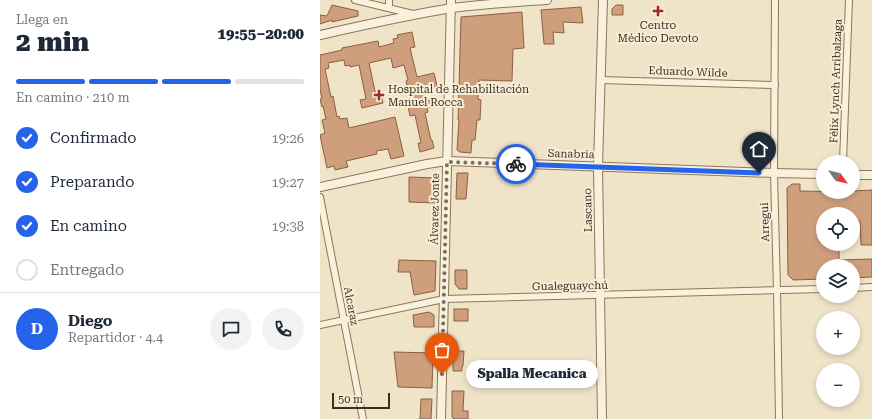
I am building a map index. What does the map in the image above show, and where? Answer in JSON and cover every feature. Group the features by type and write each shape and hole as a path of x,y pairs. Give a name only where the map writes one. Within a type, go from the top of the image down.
{"street":[{"path":"354,0 417,15"},
{"path":"389,0 389,8"},
{"path":"320,35 417,15 451,4 486,4 547,0"},
{"name":"Lascano","path":"602,419 598,166 603,0"},
{"name":"Arregui","path":"775,0 774,173 778,290 779,419"},
{"name":"Félix Lynch Arribalzaga","path":"843,155 849,0"},
{"name":"Álvarez Jonte","path":"441,419 451,4"},
{"name":"Eduardo Wilde","path":"600,80 775,85"},
{"name":"Sanabria","path":"320,187 427,164 447,162 816,174"},
{"path":"860,175 872,175"},
{"name":"Alcaraz","path":"320,197 363,419"},
{"path":"860,288 872,287"},
{"name":"Gualeguaychú","path":"320,325 444,299 816,289"}],"building":[{"path":"332,5 358,11 358,16 332,22 332,20 320,24 320,15 327,16"},
{"path":"616,5 623,5 623,15 612,15 612,9"},
{"path":"581,7 583,23 563,22 564,33 553,32 554,44 544,44 541,10"},
{"path":"522,12 524,48 513,49 512,81 479,80 478,99 481,100 480,120 477,120 475,140 472,140 471,153 460,152 457,150 461,17"},
{"path":"412,32 415,47 410,48 417,77 434,73 437,86 422,90 425,101 430,100 431,107 427,108 428,112 425,113 434,148 420,152 418,143 421,143 415,115 410,116 407,101 410,100 406,81 408,80 404,65 393,68 391,58 369,63 376,96 381,95 383,103 362,108 360,100 366,99 359,65 350,67 350,65 345,66 344,60 328,63 329,68 325,69 331,97 333,96 337,117 339,116 340,119 347,118 349,128 395,117 404,156 391,159 388,149 376,151 377,154 346,161 348,167 335,170 334,166 327,168 320,135 325,133 322,120 326,119 320,99 322,99 320,89 320,55 342,50 342,48 378,41 379,47 394,43 393,39 398,38 397,35"},
{"path":"457,173 468,173 466,199 456,199"},
{"path":"409,177 438,178 437,203 409,202"},
{"path":"792,184 800,184 800,191 816,191 816,199 860,199 860,191 872,190 872,245 861,245 860,207 816,207 816,251 839,251 839,259 816,259 816,279 793,280 788,275 787,188"},
{"path":"860,259 872,259 872,277 860,278"},
{"path":"399,260 436,261 435,291 414,295 410,272 398,272"},
{"path":"455,270 467,270 467,289 459,289 455,284"},
{"path":"454,309 468,309 468,321 454,321"},
{"path":"429,312 434,315 434,327 414,327 413,315"},
{"path":"453,351 464,351 462,371 453,371"},
{"path":"394,352 433,353 432,388 398,387"},
{"path":"452,391 464,391 463,411 468,411 468,419 454,419 452,417"},
{"path":"421,399 432,399 431,419 420,419"}],"way so far":[{"path":"442,374 447,162 516,164"}],"place":[{"name":"Centro Médico Devoto","path":"658,11"},
{"name":"Hospital de Rehabilitación Manuel Rocca","path":"379,95"},
{"name":"Spalla Mecanica","path":"442,374"}],"route":[{"path":"516,164 759,173"}]}
